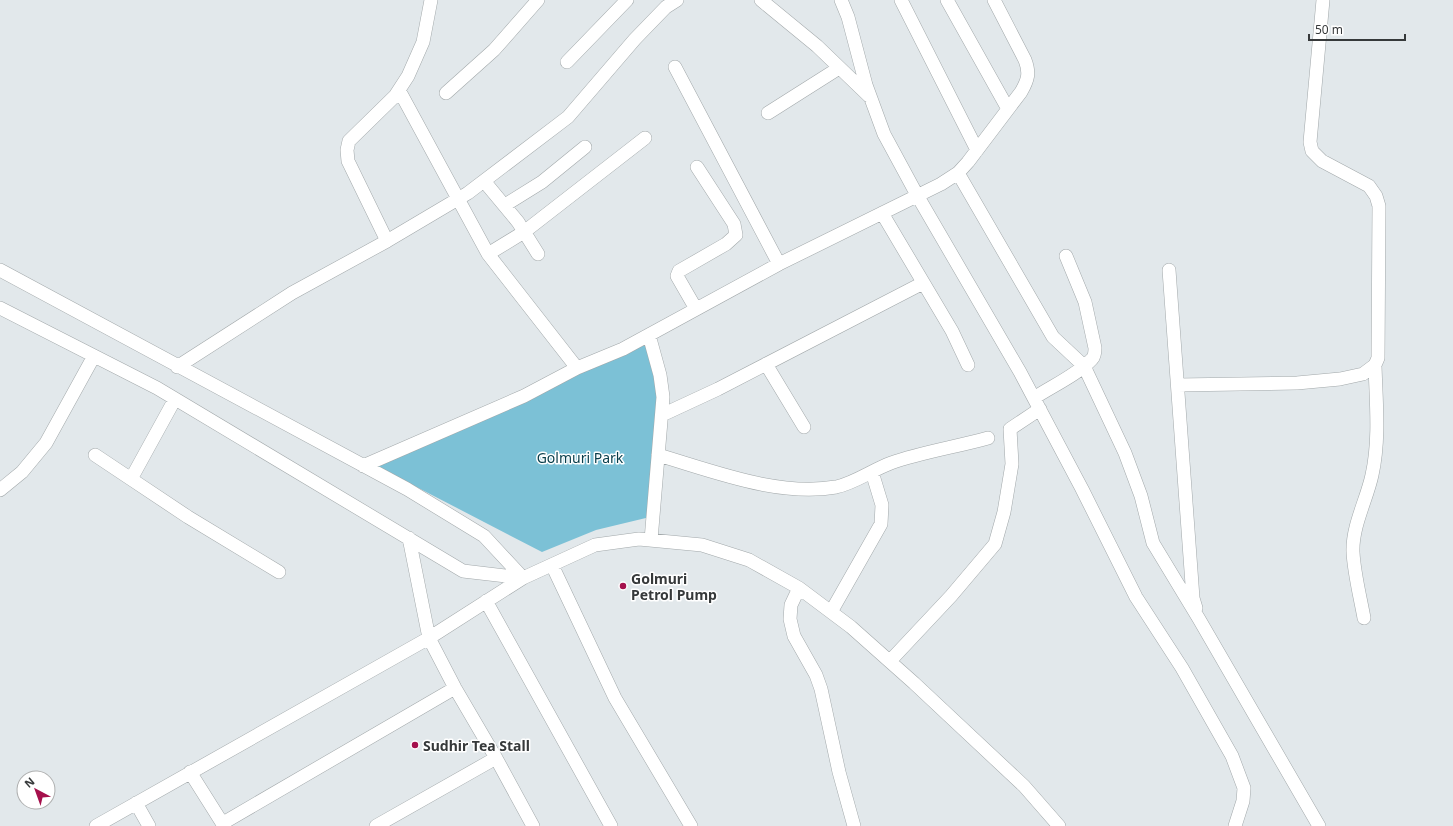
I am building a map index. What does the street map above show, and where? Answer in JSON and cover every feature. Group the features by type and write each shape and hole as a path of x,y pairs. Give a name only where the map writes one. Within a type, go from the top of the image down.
{"street":[{"path":"387,241 348,161 347,150 349,141 395,96 408,76 423,42 431,0"},
{"path":"446,93 494,50 538,0"},
{"path":"567,62 626,0"},
{"path":"177,366 292,293 458,200 484,181 568,117 635,39 666,7 677,0"},
{"path":"761,0 871,98"},
{"path":"841,0 848,17 871,98 884,134 917,195 1037,404 1136,597 1182,668 1232,756 1244,788 1243,801 1235,826"},
{"path":"901,0 977,150"},
{"path":"947,0 1008,109"},
{"path":"363,466 524,396 577,368 623,349 696,308 882,212 941,184 958,173 1008,109 1028,80 1029,70 1025,60 994,0"},
{"path":"1323,0 1310,142 1312,151 1322,161 1369,186 1376,196 1379,206 1378,358 1375,365 1377,439 1372,475 1358,522 1353,551 1364,618"},
{"path":"675,67 780,264"},
{"path":"768,113 839,68"},
{"path":"399,90 488,254 577,368"},
{"path":"488,254 524,232 645,138"},
{"path":"505,205 542,182 585,148"},
{"path":"696,308 677,276 679,271 726,244 736,235 734,224 698,167"},
{"path":"958,173 1053,337 1084,366 1125,453 1141,496 1152,543 1199,619 1319,826"},
{"path":"484,181 505,205 538,254"},
{"path":"882,212 952,331 968,365"},
{"path":"890,661 951,596 995,544 1004,512 1012,464 1010,429 1037,404 1084,366 1095,354 1085,302 1066,256"},
{"path":"0,270 407,489 484,536 523,578"},
{"path":"1169,270 1193,598 1199,619"},
{"path":"662,415 766,364 923,283"},
{"path":"0,308 175,399 463,571 523,578"},
{"path":"649,335 660,374 663,397 651,540"},
{"path":"0,490 22,472 46,442 94,356"},
{"path":"766,364 804,428"},
{"path":"1178,385 1297,383 1340,379 1363,374 1375,365"},
{"path":"131,479 175,399"},
{"path":"658,454 739,480 799,488 834,487 845,485 900,460 988,438"},
{"path":"95,455 188,517 279,572"},
{"path":"831,612 881,524 882,505 872,472"},
{"path":"410,538 429,638 455,688 496,758 533,826"},
{"path":"96,826 429,638 523,578 595,545 638,539 702,545 748,560 799,588 831,612 890,661 1024,786 1059,826"},
{"path":"552,565 615,698 691,826"},
{"path":"799,588 791,605 790,619 794,636 816,675 821,689 839,772 854,826"},
{"path":"486,601 611,826"},
{"path":"190,772 224,824 455,688"},
{"path":"376,826 496,758"},
{"path":"136,803 149,826"}],"green space":[{"name":"Golmuri Park","path":"647,345 659,398 650,517 596,530 542,552 374,465 504,411 630,349"}],"place":[{"name":"Golmuri Petrol Pump","path":"623,586"},
{"name":"Sudhir Tea Stall","path":"415,745"}]}
